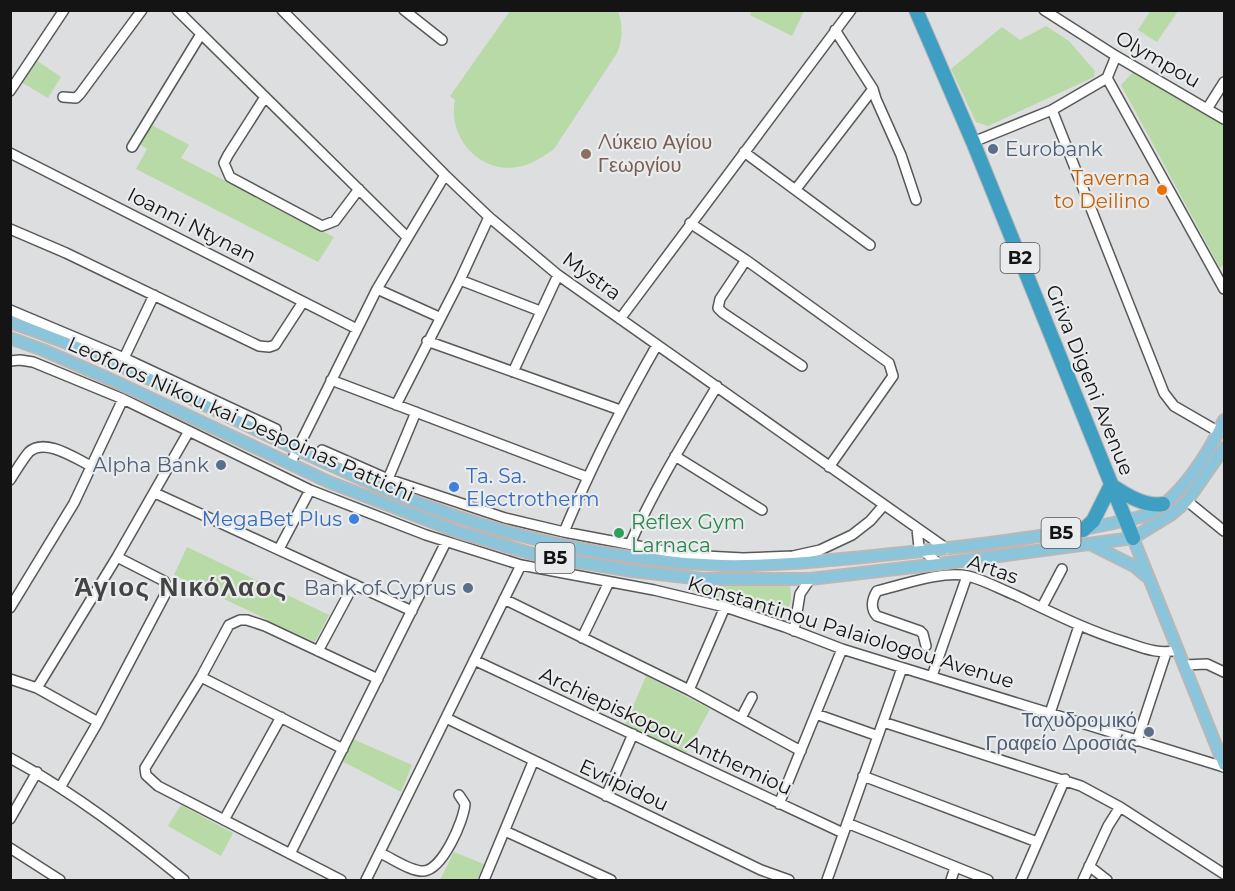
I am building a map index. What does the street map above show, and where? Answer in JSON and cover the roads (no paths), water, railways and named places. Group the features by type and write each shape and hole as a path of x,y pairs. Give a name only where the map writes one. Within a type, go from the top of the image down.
{"highway":[{"name":"Griva Digeni Avenue","path":"916,10 973,142 1133,538"},
{"path":"1083,530 1093,521 1111,485 1152,506 1163,504"}],"main road":[{"name":"Leoforos Nikou kai Despoinas Pattichi","path":"10,322 120,364 296,450 457,517 554,544 631,557 720,565 778,565 947,549 1083,530 1146,514 1163,504"},
{"name":"Leoforos Nikou kai Despoinas Pattichi","path":"10,338 114,381 290,464 396,509 458,532 533,554 632,572 703,579 810,579 1133,538"},
{"path":"1163,504 1175,494 1194,469 1219,432 1224,420"},
{"path":"1133,538 1172,514 1186,501 1224,448"},
{"name":"Griva Digeni Avenue","path":"1133,538 1224,766"},
{"path":"1091,544 1107,550 1134,566 1150,579"}],"street":[{"path":"10,92 64,10"},
{"path":"63,97 76,98 80,94 142,10"},
{"path":"177,10 407,237"},
{"path":"404,10 442,40"},
{"path":"620,319 850,10"},
{"name":"Olympou","path":"1044,10 1116,56 1224,119"},
{"name":"Mystra","path":"287,12 445,175 489,217 558,275 947,549"},
{"path":"835,30 873,89 901,155 916,200"},
{"path":"132,147 201,34"},
{"path":"973,142 1052,110 1107,78 1116,56"},
{"path":"1107,78 1224,289"},
{"path":"1207,108 1224,82"},
{"path":"796,189 873,89"},
{"path":"265,97 224,163 230,177 322,226 335,221 359,189"},
{"path":"1052,110 1164,393 1174,406 1219,432"},
{"path":"744,152 870,245"},
{"name":"Ioanni Ntynan","path":"10,153 357,329"},
{"path":"290,464 377,290 445,175"},
{"path":"396,405 439,317 460,280 489,217"},
{"path":"690,223 746,260 889,363 893,376 829,467"},
{"path":"10,229 66,253 259,346 275,345 303,302"},
{"path":"746,260 720,299 718,308 802,366"},
{"path":"513,372 558,275"},
{"path":"460,280 540,311"},
{"path":"377,290 439,317"},
{"path":"124,358 154,295"},
{"path":"10,310 124,358 276,429"},
{"path":"428,341 620,410"},
{"path":"564,532 587,477 620,410 657,345"},
{"name":"Konstantinou Palaiologou Avenue","path":"10,362 20,360 33,362 123,399 310,490 446,542 521,565 725,607 842,649 1224,766"},
{"path":"331,380 587,477"},
{"path":"630,544 675,456 717,386"},
{"path":"10,608 74,503 123,399"},
{"path":"388,479 416,412"},
{"path":"37,688 155,493 189,431"},
{"path":"10,480 35,448 51,448 91,466"},
{"path":"322,450 388,479 505,518 564,532 686,555 743,558 793,556 820,550 852,535 870,521 884,505"},
{"path":"675,456 762,510"},
{"path":"279,549 310,490"},
{"path":"155,493 412,611"},
{"path":"1186,501 1224,531"},
{"path":"917,529 918,544 939,564"},
{"path":"290,854 446,542"},
{"path":"61,786 98,722 168,589 164,581 117,557"},
{"path":"366,880 521,565"},
{"path":"1041,607 1062,568"},
{"name":"Artas","path":"926,646 920,631 877,616 873,612 872,606 877,591 939,576 967,576 1097,633 1166,653"},
{"path":"932,676 967,576"},
{"path":"794,631 800,594 810,579"},
{"path":"793,580 800,594"},
{"path":"582,638 609,582"},
{"path":"318,651 354,584"},
{"path":"504,599 689,690 801,751"},
{"path":"689,690 725,607"},
{"path":"341,880 158,786 146,775 145,768 201,677 229,625 240,620 255,622 378,679"},
{"path":"1050,713 1079,626"},
{"path":"779,804 842,649"},
{"path":"1137,741 1166,653 1178,650"},
{"name":"Archiepiskopou Anthemiou","path":"474,660 779,804 988,880"},
{"path":"1184,665 1207,664 1224,672"},
{"path":"826,880 902,668"},
{"path":"201,677 342,749"},
{"path":"10,679 37,688 98,722"},
{"path":"741,718 752,697"},
{"path":"816,714 878,736"},
{"path":"224,820 281,717"},
{"name":"Evripidou","path":"446,718 533,762 761,870 789,880"},
{"path":"883,722 1081,786 1120,807 1224,874"},
{"path":"606,796 633,734"},
{"path":"10,758 61,786 114,824 184,880"},
{"path":"484,880 533,762"},
{"path":"10,819 37,772"},
{"path":"863,776 1036,842"},
{"path":"1021,880 1065,779"},
{"path":"380,853 416,870 425,871 432,868 440,861 462,818 465,804 459,795"},
{"path":"1083,880 1120,807"},
{"path":"505,831 611,880"},
{"path":"10,848 58,880"},
{"path":"1089,866 1107,880"},
{"path":"951,880 955,868"},
{"path":"759,880 761,870"}],"place":[{"name":"Eurobank","path":"993,149"},
{"name":"Λύκειο Αγίου Γεωργίου","path":"586,154"},
{"name":"Taverna to Deilino","path":"1162,190"},
{"name":"Alpha Bank","path":"221,465"},
{"name":"Ta. Sa. Electrotherm","path":"454,487"},
{"name":"MegaBet Plus","path":"354,519"},
{"name":"Reflex Gym Larnaca","path":"619,533"},
{"name":"Bank of Cyprus","path":"468,588"},
{"name":"Ταχυδρομικό Γραφείο Δροσιάς","path":"1149,732"}],"district":[{"name":"Άγιος Νικόλαος","path":"181,587"}]}
